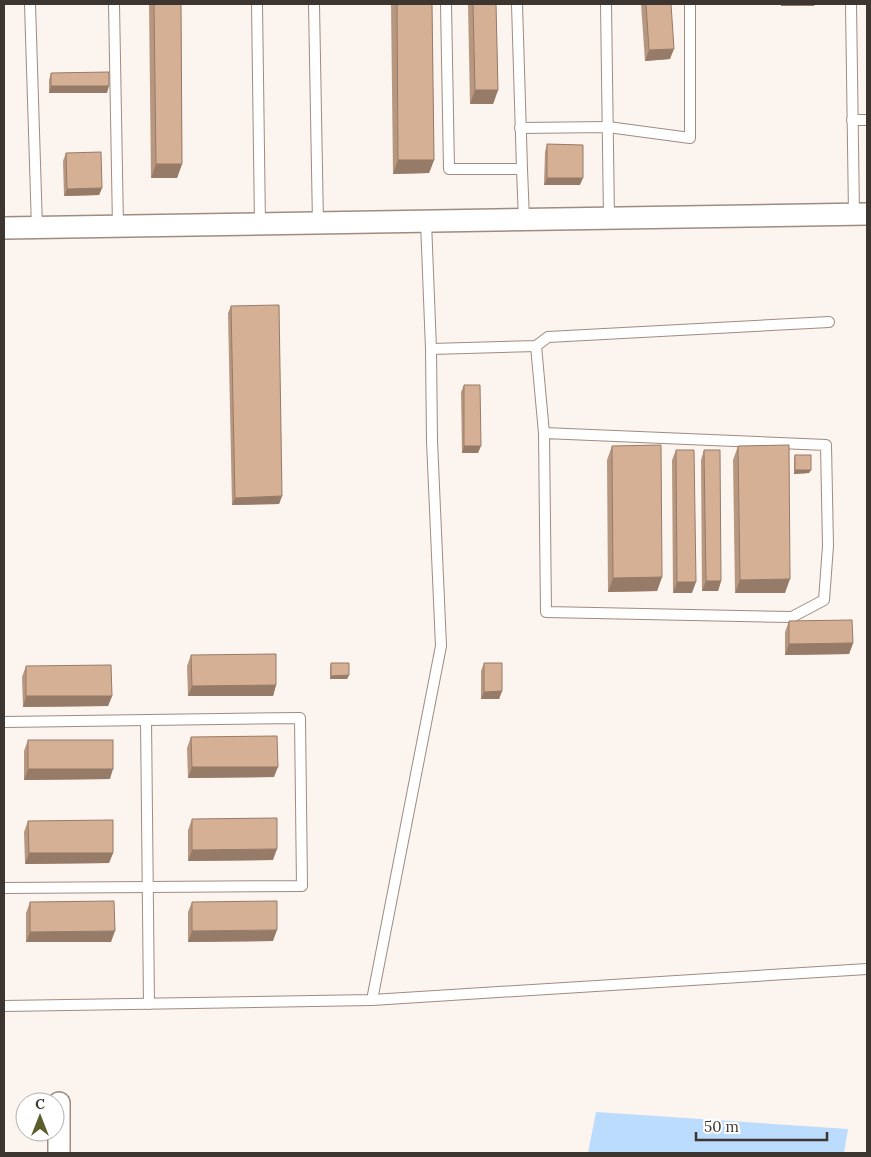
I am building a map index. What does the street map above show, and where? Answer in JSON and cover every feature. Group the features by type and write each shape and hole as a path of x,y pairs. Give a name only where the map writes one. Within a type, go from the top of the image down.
{"street":[{"path":"4,228 860,214"}],"lane":[{"path":"30,4 37,228"},
{"path":"114,4 118,227"},
{"path":"257,4 260,225"},
{"path":"314,4 318,224"},
{"path":"446,4 449,169 522,169"},
{"path":"517,4 524,220"},
{"path":"606,4 609,219"},
{"path":"520,128 608,126 690,138 690,4"},
{"path":"851,4 852,120 860,214"},
{"path":"852,120 867,120"},
{"path":"372,1000 441,646 432,441 431,349 426,222"},
{"path":"431,349 536,346 548,338 829,322"},
{"path":"536,346 544,433 546,612 792,617 824,600 828,546 826,445 544,433"},
{"path":"4,722 300,718 302,886 4,888"},
{"path":"146,720 149,1004"},
{"path":"4,1006 372,1000 867,969"}],"water":[{"path":"596,1112 848,1129 844,1153 588,1153"}],"building":[{"path":"154,4 181,4 182,164 156,164"},
{"path":"397,4 432,4 434,160 398,160"},
{"path":"473,4 496,4 498,90 475,90"},
{"path":"646,4 671,4 674,49 649,50"},
{"path":"109,72 109,86 51,86 51,73"},
{"path":"547,144 583,145 583,178 547,178"},
{"path":"101,152 102,188 67,189 66,153"},
{"path":"279,305 282,496 235,498 231,306"},
{"path":"464,385 480,385 481,446 464,446"},
{"path":"661,445 662,577 613,578 612,446"},
{"path":"789,445 790,579 740,580 738,446"},
{"path":"676,450 694,450 696,582 677,582"},
{"path":"704,450 720,450 721,581 706,581"},
{"path":"795,455 811,455 811,470 795,470"},
{"path":"852,620 853,643 789,644 789,621"},
{"path":"276,654 276,685 192,686 191,655"},
{"path":"331,663 349,663 349,675 331,676"},
{"path":"484,663 502,663 502,691 484,692"},
{"path":"111,665 112,696 26,696 26,666"},
{"path":"277,736 278,767 192,767 191,737"},
{"path":"28,740 113,740 113,769 28,769"},
{"path":"277,818 277,849 192,850 192,819"},
{"path":"113,820 113,853 29,853 28,821"},
{"path":"114,901 115,931 30,932 30,902"},
{"path":"277,901 277,930 192,931 192,902"}]}
